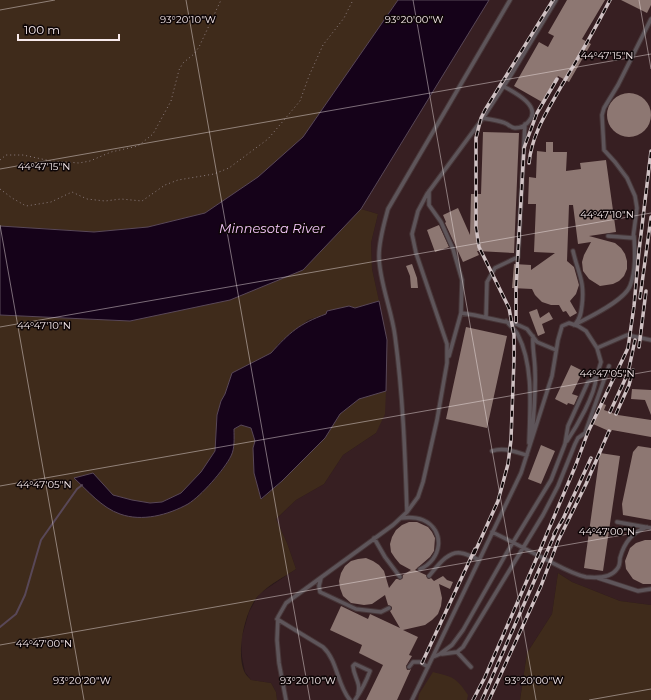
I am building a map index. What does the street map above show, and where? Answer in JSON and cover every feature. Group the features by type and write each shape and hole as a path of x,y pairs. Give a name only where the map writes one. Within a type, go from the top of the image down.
{"lane":[{"path":"407,512 404,425 395,336 379,257 381,235 388,209 510,0"},
{"path":"447,363 447,344 435,311 412,234 418,211 429,190 483,118 556,0"},
{"path":"574,325 613,303 630,287 635,260 634,235 637,208 635,196 627,178 604,150 602,116 604,108 618,85 651,19"},
{"path":"483,118 500,121 514,128 522,127 532,118 533,111 530,105 521,97 503,86"},
{"path":"486,317 487,282 495,268 518,257 525,124"},
{"path":"286,700 277,640 277,619 286,603 393,525 407,512 418,497 423,482 437,420 447,363 462,313 462,280 453,249 441,222 430,205 429,190"},
{"path":"418,211 423,205 430,205"},
{"path":"608,236 633,238 634,235"},
{"path":"573,252 580,274 583,293 580,318 574,325"},
{"path":"462,313 506,321 527,329 537,342 556,350"},
{"path":"506,321 518,335 526,355 530,389 529,448"},
{"path":"412,700 521,473 552,376 562,326 569,323 586,331 597,348 601,362 596,378 596,386 576,428 565,444"},
{"path":"531,442 536,388 532,348 533,336"},
{"path":"597,348 627,336 651,340"},
{"path":"433,657 457,652 463,647 543,515 558,486 578,438 585,433 609,366"},
{"path":"439,655 452,646 463,630 551,480 565,444 568,426 588,382 596,378"},
{"path":"492,451 510,450 527,455"},
{"path":"400,518 410,517 424,520 434,529 437,534 437,553 430,563 420,569"},
{"path":"617,522 649,528"},
{"path":"593,577 605,577 618,569 623,548 632,535 639,530 649,528"},
{"path":"492,532 574,573 607,580 638,591 651,589"},
{"path":"374,538 385,557 400,577"},
{"path":"429,576 442,560 453,554 460,552 479,560"},
{"path":"321,577 319,586 320,592 356,609 381,612 388,608"},
{"path":"277,619 323,646 330,652 344,693 350,700"},
{"path":"457,652 471,666"},
{"path":"409,667 413,662 420,662 428,667"},
{"path":"354,700 365,684 370,671 356,664 353,666 360,685 358,694"}],"path":[{"path":"0,160 6,155 17,155 51,161 79,163 90,161 111,152 138,146 153,134 171,101 179,70 183,63 194,54 221,0"},
{"path":"0,189 26,206 51,202 72,192 87,199 105,202 121,199 142,201 165,185 178,180 214,174 229,168 268,139 300,101 323,44 344,18 353,0"}],"shaded area":[{"path":"0,0 398,0 303,137 259,177 205,213 148,227 94,232 39,228 0,240"},
{"path":"489,0 651,0 651,605 620,601 572,582 558,573 552,614 527,653 520,700 277,700 276,692 271,683 251,680 245,672 241,640 249,612 259,594 296,569 287,543 276,519 296,500 324,484 343,455 376,433 387,340 372,269 371,243 378,214 361,209"},
{"path":"361,209 378,214 371,243 372,269 379,301 355,308 349,306 308,320 278,344 271,353 232,373 217,415 215,451 201,472 181,493 162,502 150,503 113,495 106,488 75,478 111,510 181,506 195,498 222,471 232,454 234,429 241,425 251,428 255,441 253,448 254,473 262,499 325,438 340,414 359,399 386,391 385,414 376,433 343,455 324,484 296,500 276,519 287,543 296,569 268,587 255,600 246,620 241,644 241,655 242,665 246,675 251,680 271,683 276,692 277,700 0,700 0,315 130,321 303,270"},
{"path":"558,573 572,582 620,601 651,605 651,700 520,700 527,653 552,614"},
{"path":"433,672 450,677 457,681 468,695 467,700 418,700 419,694"}],"water":[{"name":"Minnesota River","path":"398,0 489,0 361,209 303,270 230,300 130,321 0,315 0,226 94,232 148,227 205,213 258,177 303,137"},
{"path":"379,301 387,340 386,391 359,399 340,414 325,438 282,481 261,499 254,473 253,448 255,441 251,428 241,425 234,429 234,446 231,456 212,482 188,504 163,514 137,517 120,514 107,508 74,478 93,473 113,495 150,503 162,502 181,493 201,472 215,451 217,415 232,373 271,353 296,329 309,321 326,314 327,311 349,306 355,308"}],"building":[{"path":"567,0 605,0 582,39 591,44 569,82 558,76 542,102 514,86 539,42 548,47 554,36 548,33"},
{"path":"621,0 651,0 651,5 647,13"},
{"path":"625,93 633,93 638,94 645,99 650,106 650,124 645,131 638,136 625,137 617,134 610,127 607,119 607,111 610,103 617,96"},
{"path":"483,132 519,133 514,253 477,251 479,255 463,262 445,223 446,222 443,215 458,208 470,235 471,194 481,194"},
{"path":"546,142 553,142 553,152 567,152 566,171 581,169 580,163 606,160 616,232 589,236 615,243 625,254 627,261 627,269 624,276 613,284 600,286 589,279 583,271 582,262 591,242 578,244 573,205 569,205 567,261 574,267 579,285 576,294 570,301 577,313 570,317 566,311 563,312 559,305 551,305 542,302 535,295 532,289 512,288 514,264 531,265 531,270 555,253 534,252 536,204 528,204 529,177 536,178 537,151 546,152"},
{"path":"439,225 449,247 435,252 427,230"},
{"path":"412,264 417,278 418,288 411,288 410,276 406,266"},
{"path":"537,309 540,318 549,312 553,319 542,324 545,333 538,336 529,312"},
{"path":"466,327 507,336 487,428 446,419"},
{"path":"571,365 583,371 572,394 578,396 574,405 568,403 567,405 555,399"},
{"path":"632,389 651,390 651,415 645,400 631,399"},
{"path":"601,403 606,405 604,410 618,415 651,420 651,437 612,430 611,432 593,424 598,406 600,406"},
{"path":"541,445 555,451 541,484 528,479"},
{"path":"638,446 651,448 651,520 623,515 622,504 633,452"},
{"path":"600,453 620,456 603,571 584,568"},
{"path":"409,522 417,522 428,527 435,538 434,551 430,557 415,570 426,575 428,579 431,578 434,581 443,576 447,580 453,582 450,589 439,584 442,598 441,606 438,614 432,620 425,625 403,630 418,637 409,655 412,656 406,666 407,670 411,669 397,700 366,700 383,665 359,653 362,645 330,630 341,606 368,619 370,614 400,628 390,611 392,607 388,605 385,595 372,604 364,605 351,603 343,596 339,581 345,566 351,561 366,558 379,565 384,571 389,588 396,579 402,579 403,575 411,570 400,564 395,558 391,552 390,544 396,530"},
{"path":"651,540 651,584 643,584 633,579 626,569 625,561 630,548 636,543"}],"waterway":[{"path":"0,627 16,614 25,595 41,540 77,489 82,485"}],"railway":[{"path":"474,554 498,501 508,464 511,440 514,359 514,335 509,308 479,247 476,227 476,138 481,118 485,110 553,0"},
{"path":"529,163 533,142 541,122 610,0"},
{"path":"516,322 516,288 524,148 537,113 557,79"},
{"path":"473,700 485,677 538,555 588,432 628,348 651,151"},
{"path":"640,298 651,217"},
{"path":"639,347 646,291"},
{"path":"610,412 628,373 635,340"},
{"path":"616,414 629,385 633,370"},
{"path":"489,700 541,586 558,541 586,484 609,431"},
{"path":"554,534 563,519 591,458"},
{"path":"482,700 557,529"},
{"path":"422,663 475,549"}]}
